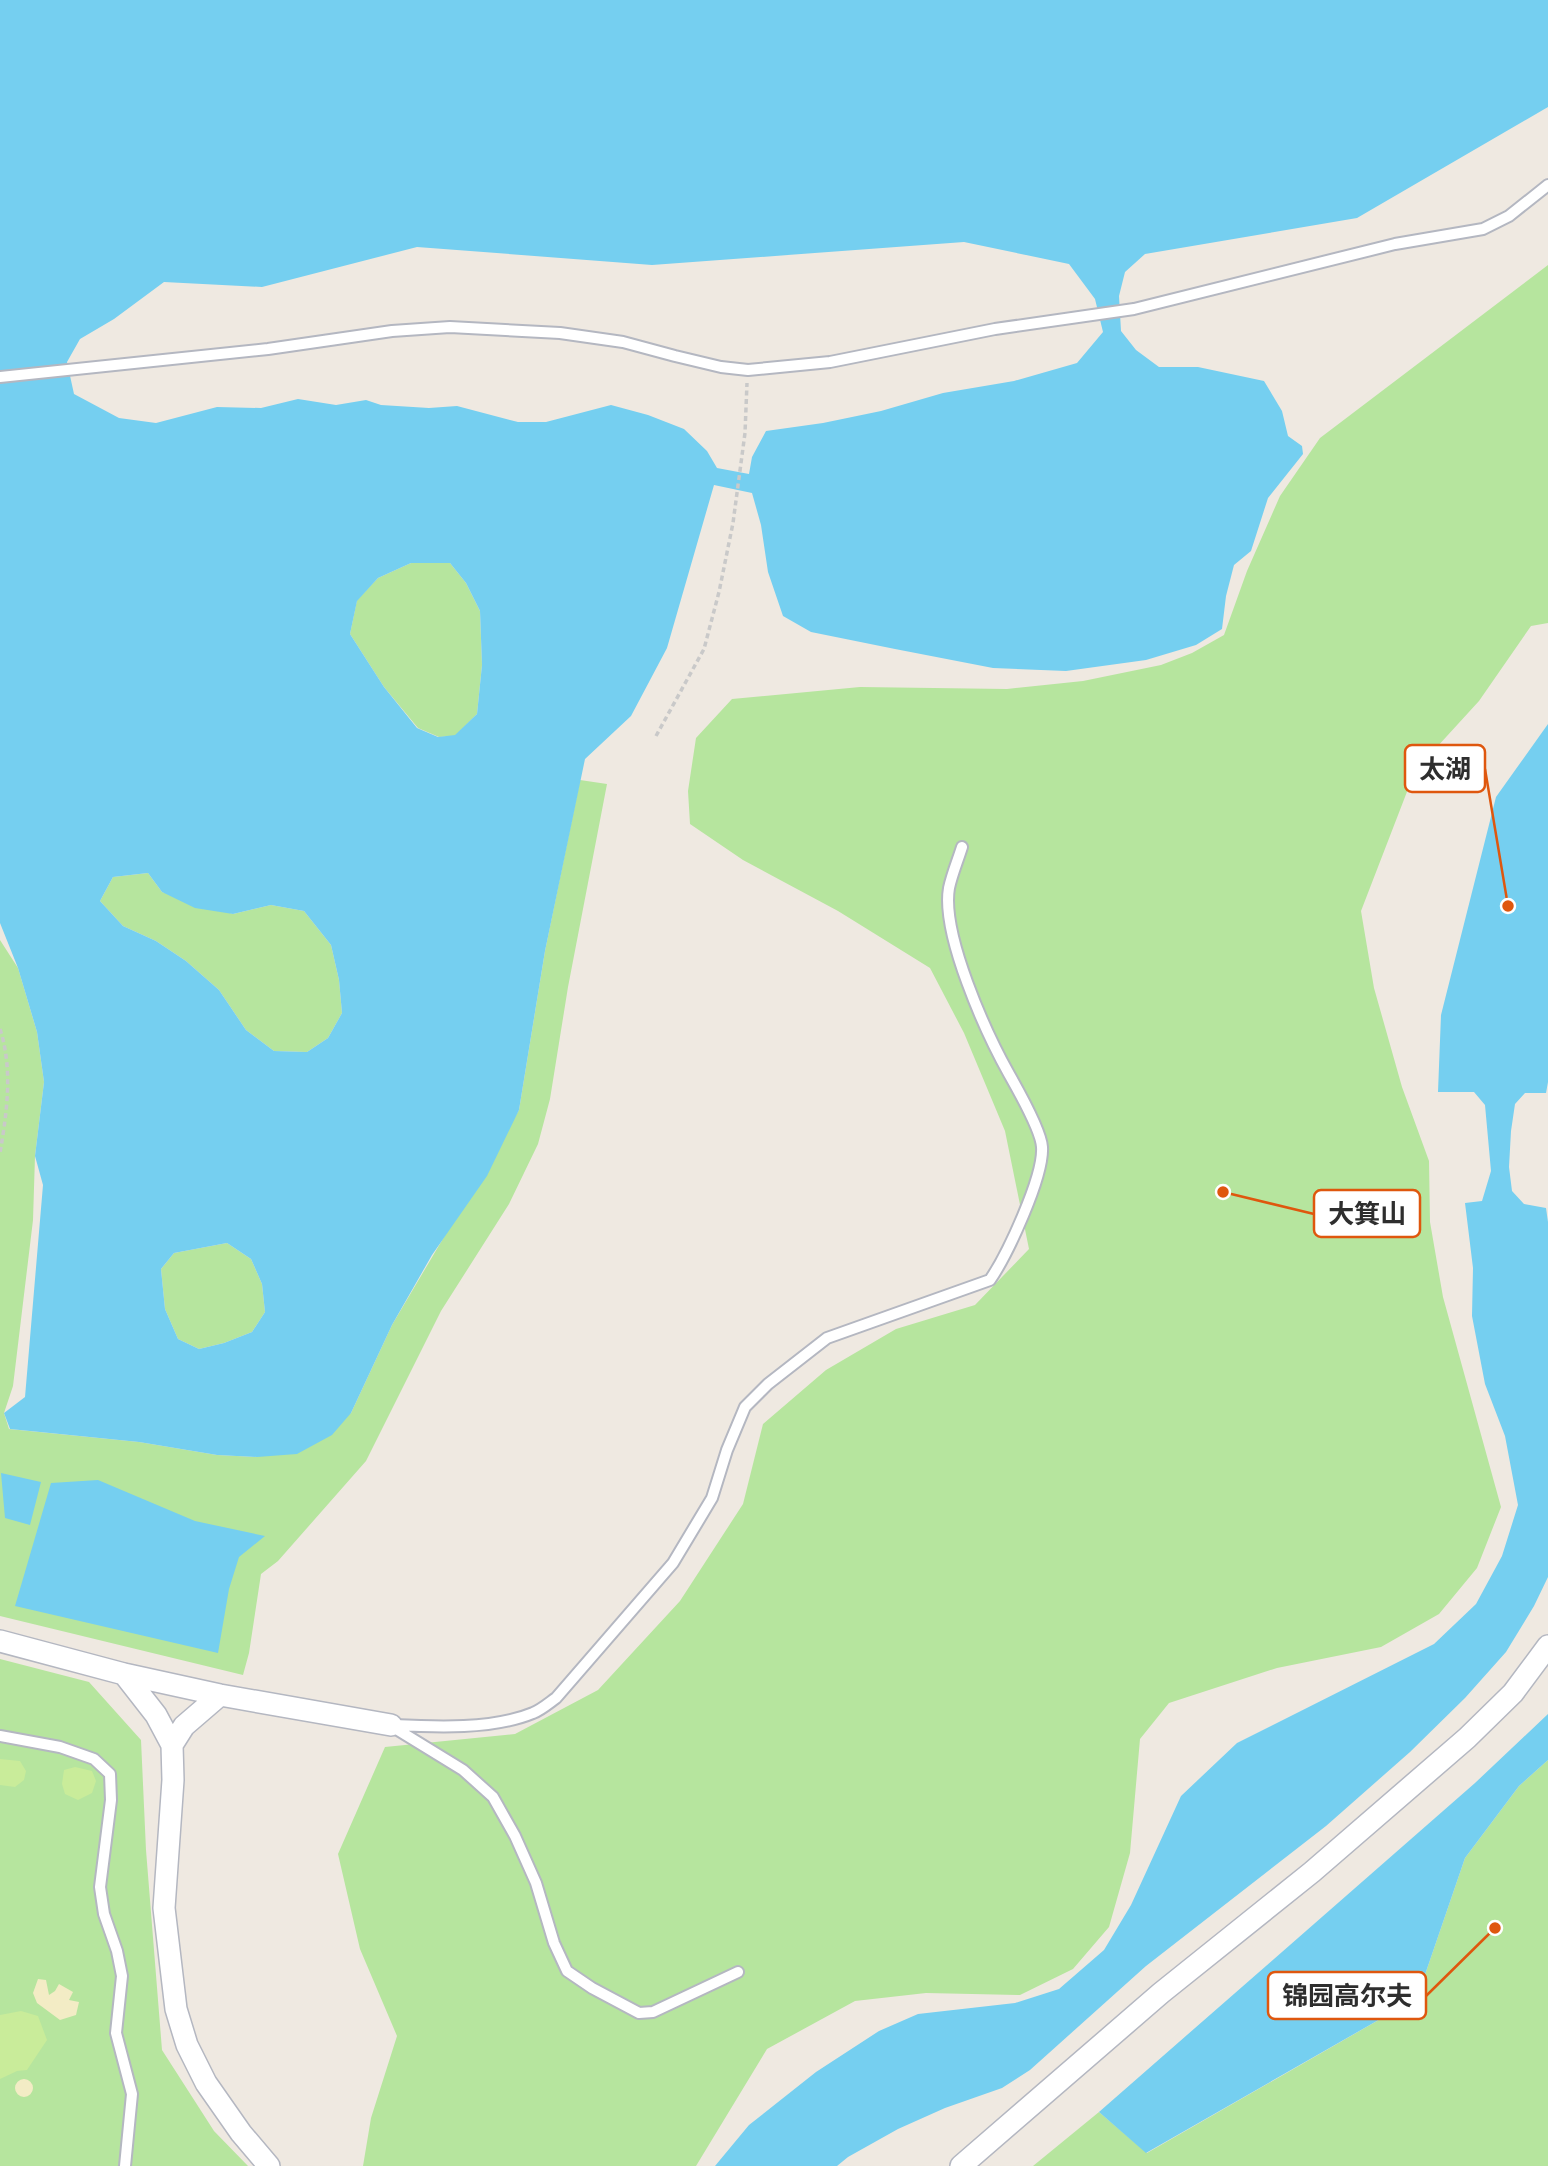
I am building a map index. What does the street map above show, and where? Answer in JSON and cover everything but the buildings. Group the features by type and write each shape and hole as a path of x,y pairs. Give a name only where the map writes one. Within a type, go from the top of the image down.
{"street":[{"path":"0,1641 124,1674 220,1695 391,1725"},
{"path":"961,2166 1161,1993 1312,1872 1467,1738 1513,1693 1548,1646"},
{"path":"124,1674 156,1715 172,1745 173,1780 164,1908 176,2009 187,2045 206,2083 241,2133 269,2166"},
{"path":"172,1745 184,1726 220,1695"}],"lane":[{"path":"0,377 268,349 392,331 450,327 560,333 623,342 675,356 748,370 830,362 995,329 1133,309 1395,244 1483,229 1508,216 1548,185"},
{"path":"391,1725 436,1727 512,1720 535,1713 556,1698 673,1563 712,1498 727,1450 745,1407 760,1392 827,1338 990,1280 1004,1259 1036,1179 1042,1147 1026,1104 996,1051 958,959 950,922 949,890 962,847"},
{"path":"391,1725 463,1770 493,1797 515,1836 536,1884 554,1943 567,1971 592,1988 639,2012 653,2012 737,1972"},
{"path":"0,1737 60,1747 94,1759 110,1774 111,1800 100,1887 104,1914 117,1951 122,1976 116,2033 132,2094 125,2166"}],"path":[{"path":"656,736 704,649 719,592 733,523 745,433 748,370"},
{"path":"0,1029 5,1044 8,1079 0,1153"}],"green space":[{"path":"1548,265 1548,623 1531,626 1479,701 1415,771 1361,911 1374,988 1402,1087 1429,1161 1430,1222 1443,1297 1501,1507 1477,1568 1439,1614 1381,1647 1277,1668 1169,1703 1140,1739 1130,1853 1109,1927 1073,1969 1020,1995 926,1993 855,2001 767,2049 696,2166 363,2166 371,2118 397,2036 360,1949 338,1854 385,1747 515,1734 598,1690 680,1601 743,1504 763,1424 826,1370 896,1329 975,1305 1029,1249 1005,1131 964,1033 930,968 838,911 743,860 690,824 688,791 696,738 732,699 860,687 1007,689 1083,681 1161,665 1192,653 1224,635 1247,571 1280,496 1320,438"},
{"path":"411,563 450,563 466,583 480,611 482,665 477,714 455,736 439,737 418,728 384,687 350,634 357,600 378,578"},
{"path":"580,780 607,784 568,987 550,1099 538,1144 509,1204 441,1311 366,1461 278,1561 261,1574 243,1675 0,1616 0,940 18,968 37,1032 44,1082 35,1156 33,1220 13,1386 4,1413 9,1429 139,1442 217,1455 257,1457 351,1413 392,1325 519,1110 545,951"},
{"path":"148,873 162,892 233,914 271,905 304,911 331,945 339,980 342,1013 328,1038 307,1052 274,1051 246,1030 219,990 186,961 156,941 123,926 100,901 113,877"},
{"path":"227,1243 251,1259 262,1284 265,1312 252,1332 199,1349 178,1339 165,1309 161,1269 174,1253"},
{"path":"0,1659 89,1682 141,1740 146,1850 162,2050 214,2131 248,2166 0,2166"},
{"path":"0,1759 20,1761 26,1771 24,1780 15,1787 0,1785"},
{"path":"1548,1760 1548,2166 1033,2166 1099,2112 1147,2153 1417,1998 1465,1858 1519,1786"},
{"path":"75,1767 92,1771 96,1781 92,1793 78,1800 65,1794 62,1784 64,1770"},
{"path":"21,2011 38,2016 47,2040 27,2070 17,2071 0,2079 0,2015"}],"sand":[{"path":"38,1979 46,1980 49,1995 59,1984 73,1992 69,2000 79,2002 76,2015 60,2020 37,2003 33,1993"},
{"path":"20,2079 28,2079 33,2088 31,2095 20,2097 15,2092 15,2084"}],"water":[{"path":"0,0 1548,0 1548,107 1357,218 1145,254 1125,272 1119,296 1121,331 1136,350 1159,367 1198,367 1264,381 1282,411 1288,436 1302,446 1303,454 1268,498 1251,551 1234,565 1226,596 1222,629 1196,645 1146,660 1066,671 993,668 811,632 783,616 768,572 761,525 752,493 714,485 667,648 631,716 585,759 545,951 519,1110 487,1176 432,1255 392,1325 351,1413 332,1435 297,1454 257,1457 217,1455 139,1442 10,1429 4,1413 25,1397 43,1185 35,1156 44,1082 37,1032 18,968 0,923","holes":["964,242 1069,264 1095,299 1103,332 1077,363 1014,381 943,393 881,411 766,431 752,457 749,474 717,468 707,451 684,429 611,405 546,422 518,422 457,406 429,408 381,405 366,400 336,405 298,399 261,408 217,407 156,423 119,418 74,394 67,362 80,339 114,319 164,282 262,287 417,247 652,265","411,563 450,563 466,583 480,611 482,665 477,714 455,735 438,737 417,728 384,687 350,634 357,601 378,578","148,873 162,892 195,908 233,914 271,905 304,911 331,945 339,980 342,1013 328,1038 307,1052 274,1051 246,1030 219,990 186,961 156,941 123,926 100,901 113,877","227,1243 251,1259 262,1284 265,1312 252,1332 199,1349 178,1339 165,1309 161,1269 174,1253"]},
{"path":"1548,724 1548,1082 1546,1093 1525,1093 1515,1104 1509,1167 1512,1191 1524,1204 1546,1208 1548,1222 1548,1577 1534,1606 1506,1652 1465,1698 1410,1752 1326,1826 1146,1966 1030,2070 1002,2088 945,2108 898,2129 837,2166 715,2166 749,2125 816,2072 879,2031 918,2014 1015,2003 1059,1989 1104,1950 1131,1905 1181,1796 1237,1743 1434,1644 1476,1604 1502,1556 1518,1505 1505,1436 1485,1384 1472,1316 1473,1268 1465,1203 1482,1201 1491,1171 1485,1105 1474,1092 1438,1092 1441,1015 1496,797"},
{"path":"1,1473 41,1482 30,1525 5,1518"},
{"path":"98,1480 195,1521 265,1536 239,1557 229,1589 218,1653 15,1606 51,1483"},
{"path":"1548,1714 1548,1760 1519,1786 1465,1858 1417,1998 1146,2153 1099,2112 1475,1783"}],"place":[{"name":"太湖","path":"1508,906"},
{"name":"大箕山","path":"1223,1192"},
{"name":"锦园高尔夫","path":"1495,1928"}]}
